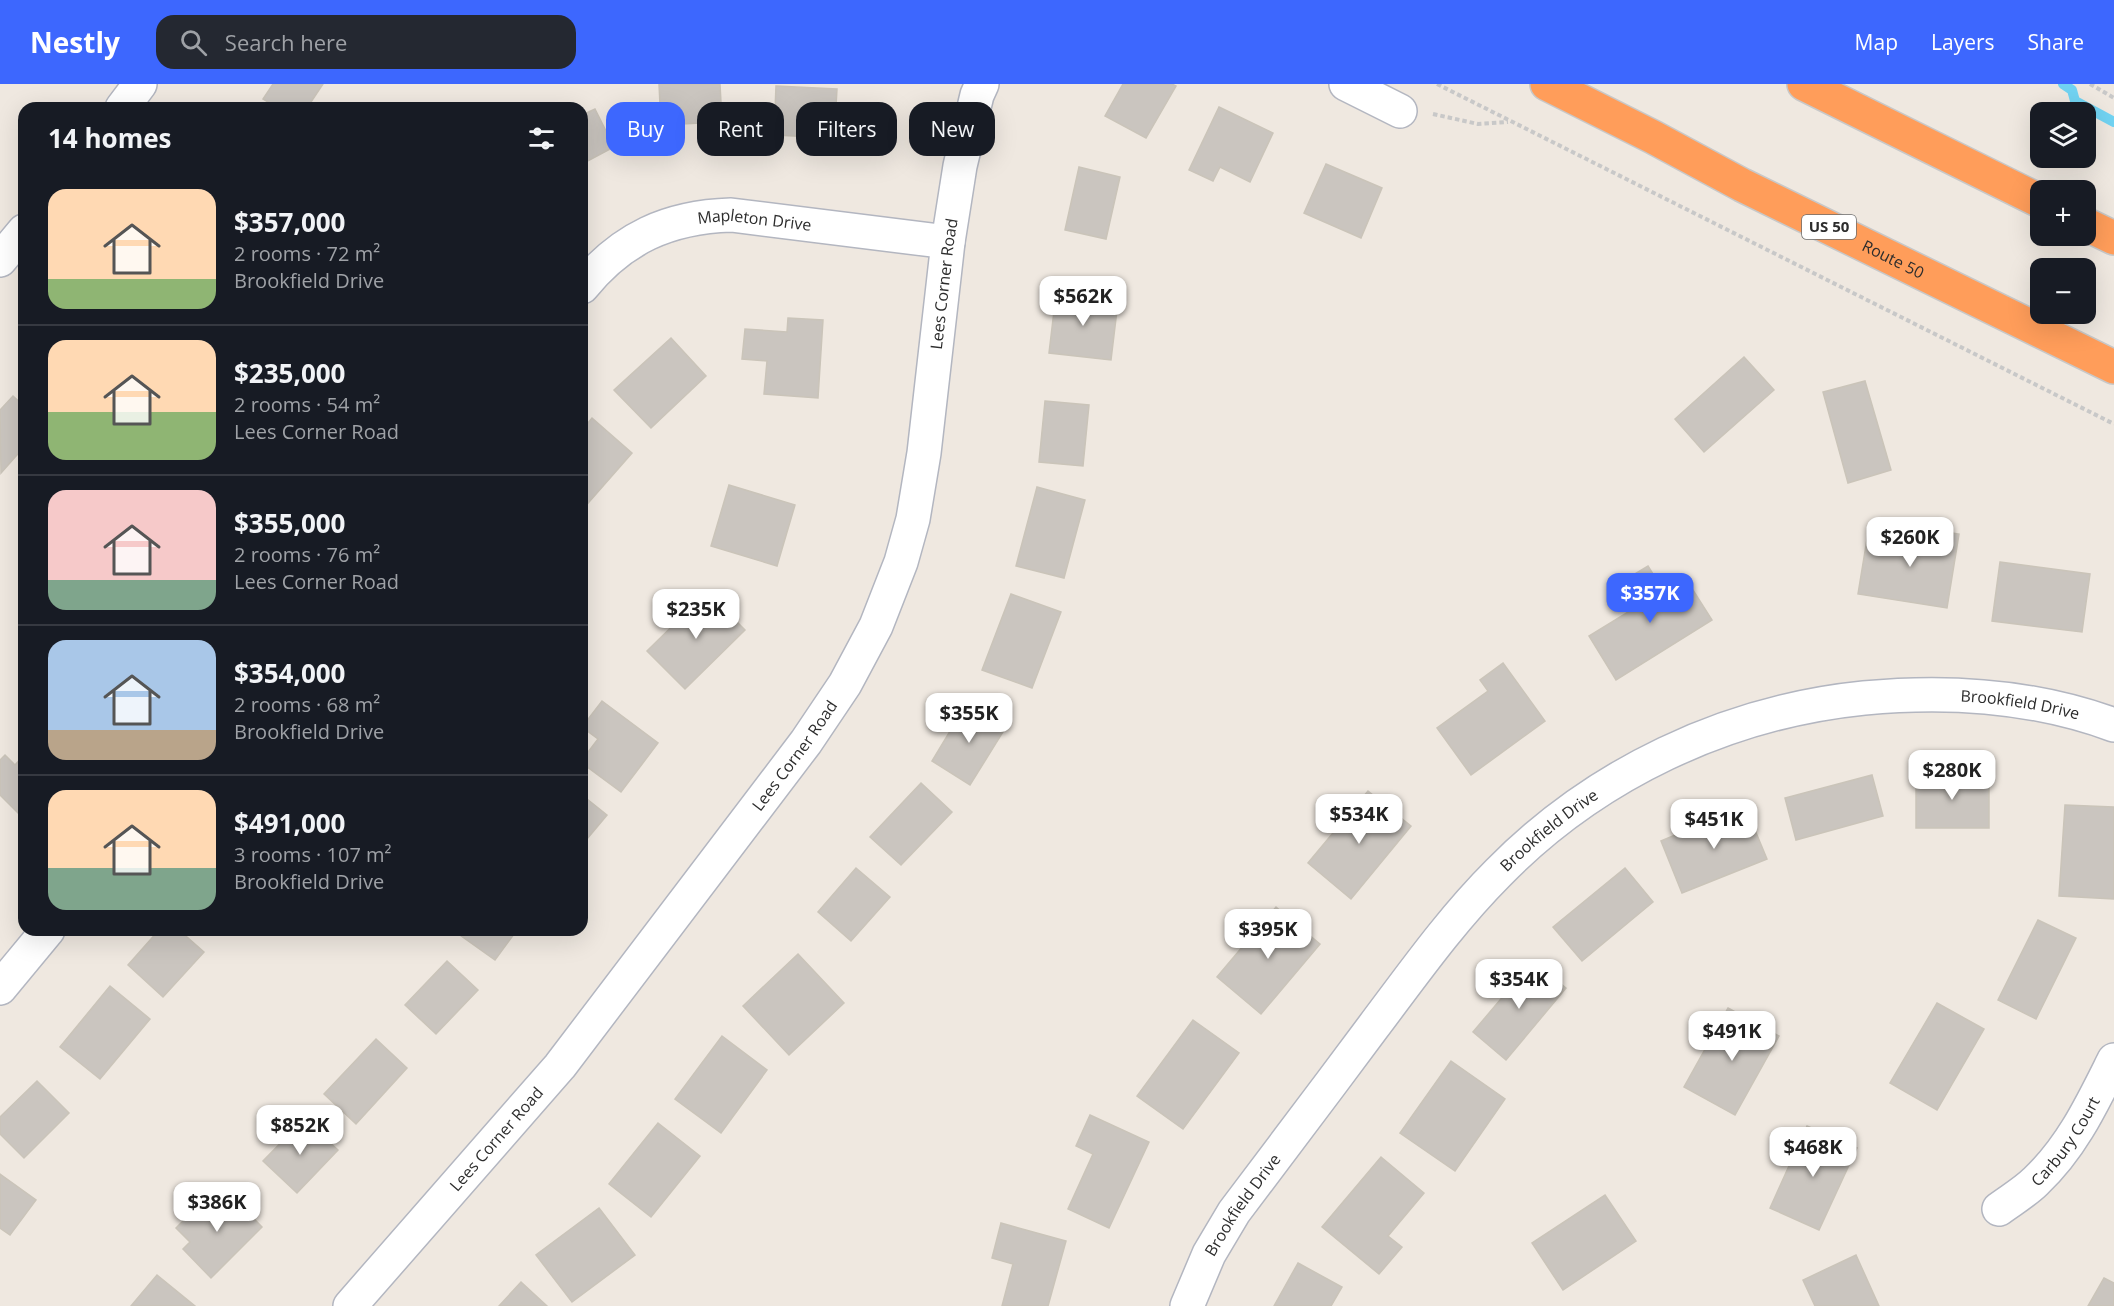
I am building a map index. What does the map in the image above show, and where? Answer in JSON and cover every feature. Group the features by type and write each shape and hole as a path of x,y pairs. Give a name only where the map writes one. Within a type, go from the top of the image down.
{"highway":[{"name":"Route 50","path":"1547,84 1742,185 2114,367"},
{"path":"1804,84 2030,196"},
{"path":"2096,229 2114,238"}],"street":[{"path":"126,102 140,84"},
{"name":"Lees Corner Road","path":"350,1306 560,1066 806,742 845,684 876,626 901,562 913,519 924,453 948,242 960,166 977,95 982,84"},
{"path":"1346,84 1400,111"},
{"name":"Mapleton Drive","path":"588,279 597,268 647,233 674,223 704,216 731,215 948,242"},
{"path":"0,260 18,238"},
{"name":"Brookfield Drive","path":"1187,1306 1209,1254 1234,1212 1451,923 1498,872 1550,825 1607,784 1668,751 1732,726 1797,708 1838,700 1900,694 1960,695 2021,701 2100,719 2114,725"},
{"path":"0,988 43,936"},
{"name":"Carbury Court","path":"1999,1209 2035,1182 2065,1150 2083,1123 2114,1060"}],"path":[{"path":"1437,84 2114,424"},
{"path":"2090,84 2114,98"},
{"path":"1400,111 1408,108 1478,124 1511,121"}],"building":[{"path":"273,84 323,84 311,102 268,102 263,99"},
{"path":"659,84 720,84 721,102 697,102 697,123 685,124 685,102 660,102"},
{"path":"1123,84 1172,84 1176,86 1146,138 1105,116"},
{"path":"776,86 837,89 836,102 796,102 796,136 784,136 784,102 775,102"},
{"path":"1219,107 1273,133 1250,182 1220,167 1213,181 1189,170"},
{"path":"595,109 606,131 606,151 588,161 588,112"},
{"path":"1326,164 1382,188 1361,238 1304,213"},
{"path":"1079,167 1120,177 1106,239 1065,230"},
{"path":"1056,294 1118,302 1111,360 1049,353"},
{"path":"788,318 823,320 818,398 764,394 767,361 742,359 745,329 787,332"},
{"path":"671,338 706,376 651,428 614,390"},
{"path":"1744,357 1774,390 1704,452 1675,419"},
{"path":"1865,381 1891,470 1848,483 1823,392"},
{"path":"13,396 18,401 18,454 1,473 0,410"},
{"path":"1045,401 1089,405 1083,466 1039,462"},
{"path":"592,418 632,453 588,503 588,423"},
{"path":"729,485 795,505 777,566 711,546"},
{"path":"1037,487 1085,500 1064,578 1016,566"},
{"path":"1927,529 1959,534 1947,608 1858,594 1868,533 1925,542"},
{"path":"2000,562 2090,574 2082,632 1992,621"},
{"path":"1648,566 1664,592 1686,579 1712,620 1616,680 1589,636 1643,603 1628,578"},
{"path":"707,592 745,630 685,689 647,651"},
{"path":"1011,594 1061,612 1032,688 982,670"},
{"path":"1503,663 1545,721 1471,775 1437,728 1488,691 1480,680"},
{"path":"602,701 658,743 621,792 588,767 588,752 598,739 588,732 588,719"},
{"path":"967,703 1006,727 970,785 932,761"},
{"path":"5,755 15,765 18,762 18,813 0,795 0,760"},
{"path":"1916,774 1989,774 1989,828 1916,828"},
{"path":"1872,775 1883,816 1796,840 1785,798"},
{"path":"921,783 952,812 901,865 870,837"},
{"path":"1368,791 1411,826 1351,899 1308,863"},
{"path":"588,800 607,815 588,838"},
{"path":"2065,805 2114,807 2114,899 2059,896"},
{"path":"1745,806 1767,859 1682,893 1661,841"},
{"path":"856,868 890,897 851,941 818,912"},
{"path":"1625,868 1653,902 1582,961 1553,927"},
{"path":"1276,907 1320,944 1261,1014 1217,977"},
{"path":"2038,920 2076,938 2036,1019 1998,1000"},
{"path":"154,936 186,936 204,952 163,997 128,965"},
{"path":"461,936 513,936 495,960"},
{"path":"798,954 844,1003 789,1055 743,1006"},
{"path":"447,961 478,990 436,1034 405,1005"},
{"path":"1533,961 1566,988 1506,1060 1473,1032"},
{"path":"110,986 150,1019 100,1079 60,1047"},
{"path":"1937,1003 1984,1029 1937,1110 1890,1083"},
{"path":"1728,1008 1779,1036 1735,1115 1684,1087"},
{"path":"1193,1020 1239,1053 1183,1129 1137,1096"},
{"path":"722,1036 767,1070 721,1133 675,1099"},
{"path":"376,1039 407,1068 356,1124 324,1094"},
{"path":"1451,1061 1505,1099 1455,1171 1400,1133"},
{"path":"37,1081 69,1113 24,1158 0,1134 0,1117"},
{"path":"1090,1115 1149,1142 1109,1228 1068,1209 1093,1154 1076,1146"},
{"path":"304,1119 338,1150 297,1193 263,1161"},
{"path":"658,1123 700,1156 651,1217 609,1184"},
{"path":"1807,1126 1857,1148 1819,1230 1770,1208"},
{"path":"1381,1157 1424,1193 1388,1236 1402,1247 1379,1274 1322,1227"},
{"path":"0,1174 36,1200 10,1235 0,1228"},
{"path":"1605,1195 1636,1241 1563,1290 1532,1243"},
{"path":"208,1196 221,1209 233,1197 262,1227 211,1278 183,1249 190,1242 176,1228"},
{"path":"599,1208 635,1255 572,1302 536,1255"},
{"path":"1001,1223 1066,1241 1048,1306 1002,1306 1013,1264 992,1258"},
{"path":"1856,1255 1879,1306 1815,1306 1803,1280"},
{"path":"1298,1263 1342,1287 1331,1306 1274,1306"},
{"path":"157,1275 195,1306 131,1306"},
{"path":"2104,1278 2114,1283 2114,1306 2088,1306"},
{"path":"521,1282 547,1306 499,1306"}],"waterway":[{"path":"2063,84 2072,90 2075,101 2114,122"}]}
